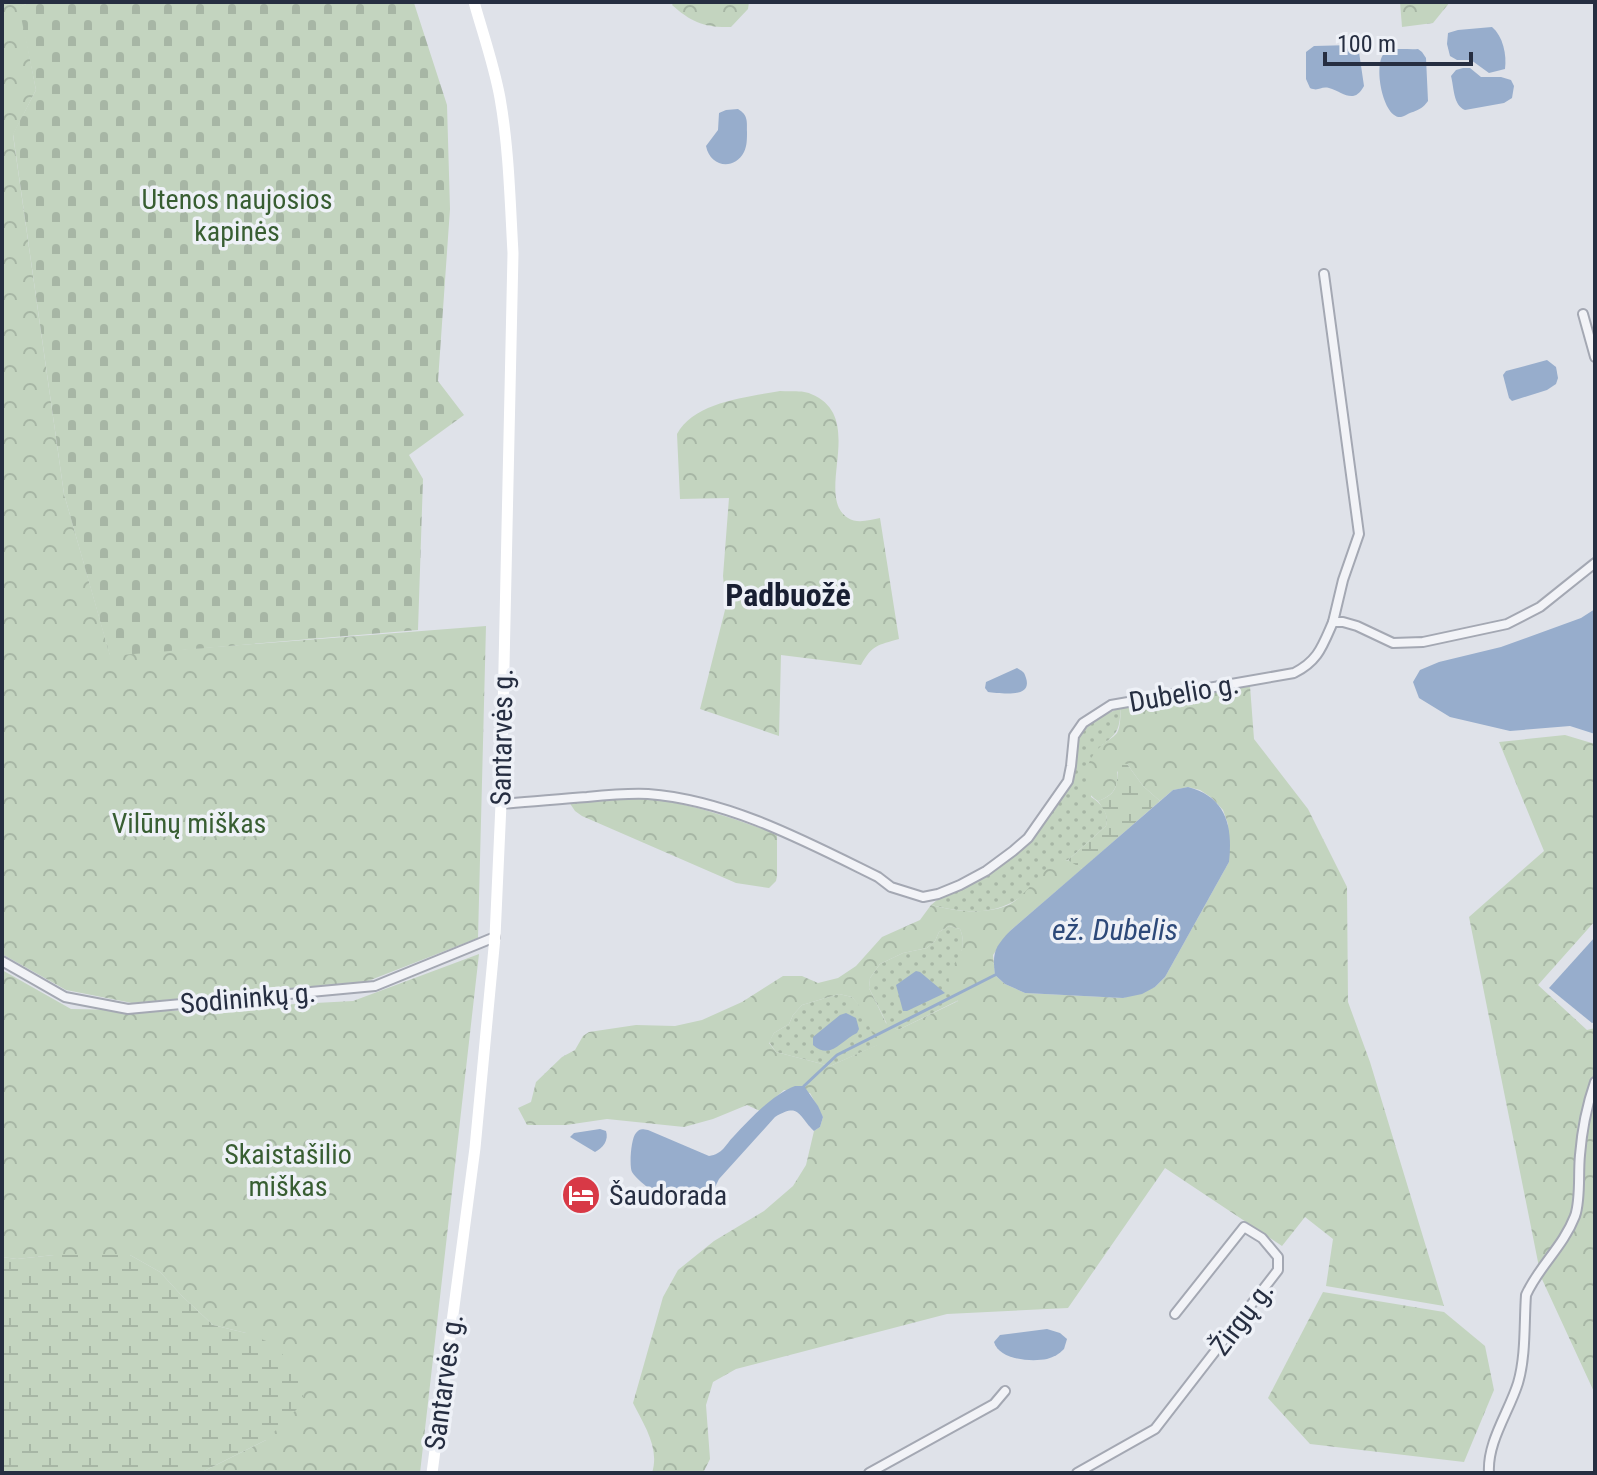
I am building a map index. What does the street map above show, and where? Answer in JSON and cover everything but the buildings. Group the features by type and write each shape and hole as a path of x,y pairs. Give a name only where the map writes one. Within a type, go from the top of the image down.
{"main road":[{"name":"Santarvės g.","path":"432,1473 475,1148 495,937 501,804 513,253 500,99 474,2"}],"street":[{"name":"Dubelio g.","path":"501,804 628,794 676,798 721,809 785,832 878,877 891,887 923,897 960,885 986,871 1028,838 1068,781 1074,736 1083,723 1111,705 1294,673 1308,666 1319,655 1333,622 1359,534 1324,274"},
{"path":"1583,314 1595,357"},
{"path":"1333,622 1357,626 1393,643 1423,642 1507,624 1540,607 1595,563"},
{"name":"Sodininkų g.","path":"2,961 65,997 128,1009 375,986 495,937"},
{"path":"1489,1473 1497,1435 1519,1381 1526,1295 1562,1243 1576,1213 1580,1153 1595,1082"},
{"name":"Žirgų g.","path":"1077,1473 1155,1429 1278,1270 1278,1257 1262,1238 1244,1227 1175,1314"},
{"path":"870,1473 994,1404 1005,1391"}],"green space":[{"name":"Vilūnų miškas","path":"2,2 30,2 20,7 36,90 13,135 64,494 110,655 486,626 478,938 368,981 132,1003 66,990 2,954"},
{"name":"Utenos naujosios kapinės","path":"31,2 414,3 447,105 450,209 438,381 464,415 409,455 423,479 418,630 110,656 64,494 13,134 36,90 19,7"},
{"path":"674,2 749,2 748,9 731,27 722,27 692,20 672,5"},
{"path":"1400,2 1450,2 1433,23 1402,27"},
{"path":"780,391 811,394 828,405 836,420 839,438 835,493 839,507 855,521 880,518 899,639 876,647 861,665 781,655 779,736 700,709 726,606 723,576 729,498 680,499 677,434 685,423 708,408"},
{"path":"1250,686 1254,739 1308,809 1347,887 1348,1002 1370,1062 1444,1306 1326,1286 1333,1239 1305,1217 1282,1246 1165,1168 1068,1308 947,1314 736,1369 713,1382 706,1405 710,1459 703,1473 652,1473 652,1446 633,1403 663,1297 678,1270 714,1241 764,1211 793,1186 806,1165 814,1131 820,1127 823,1117 810,1093 784,1090 760,1111 747,1105 684,1127 607,1119 566,1125 527,1125 518,1108 531,1102 536,1082 562,1057 575,1050 589,1032 636,1025 675,1026 702,1020 742,1002 783,976 802,976 818,983 838,978 856,966 882,937 920,920 931,905 968,911 1006,906 1058,861 1069,861 1082,869 1010,931 993,955 995,975 1005,984 1025,993 1123,998 1155,987 1165,977 1229,862 1228,824 1223,810 1200,790 1188,787 1173,790 1160,801 1143,786 1127,764 1117,772 1116,786 1111,794 1098,801 1091,795 1086,784 1088,765 1098,749 1117,733 1121,707","holes":["949,926 960,929 963,938 961,952 949,976 958,1001 898,1030 886,1023 869,988 870,978 880,964 903,953 927,948 939,932","839,994 852,997 862,1009 877,1045 830,1066 776,1052 769,1043 774,1033 789,1024 802,1005"]},
{"path":"1121,707 1118,729 1102,745 1091,797 1104,809 1106,826 1068,860 1051,867 1030,889 1007,905 970,911 931,905 1028,842 1073,781 1076,742 1081,732 1087,724"},
{"path":"1565,735 1595,744 1595,921 1538,985 1587,1030 1595,1028 1595,1394 1541,1277 1469,917 1544,851 1499,742"},
{"path":"1123,763 1160,801 1082,869 1068,860 1106,826 1106,816 1098,801 1113,792 1118,767"},
{"path":"630,798 686,805 777,834 776,881 769,888 736,883 582,816 569,802"},
{"path":"949,926 960,929 963,940 960,956 951,972 959,1000 898,1030 887,1024 869,988 870,978 880,964 903,953 927,948 939,932"},
{"name":"Skaistašilio miškas","path":"479,954 420,1473 200,1473 266,1440 246,1333 213,1325 160,1272 130,1255 2,1257 2,970 71,1009 167,1011 353,1001"},
{"path":"839,994 852,997 863,1009 878,1045 830,1066 776,1052 769,1042 774,1033 789,1024 802,1005"},
{"path":"54,1255 130,1255 160,1272 213,1325 274,1344 302,1378 303,1403 266,1440 200,1473 2,1473 2,1257 17,1259"},
{"path":"1323,1292 1444,1312 1485,1346 1494,1390 1464,1462 1310,1444 1268,1398"}],"water":[{"path":"1492,27 1503,46 1505,69 1489,73 1471,60 1457,60 1450,56 1448,33"},
{"path":"1352,45 1359,52 1364,86 1360,92 1352,96 1329,88 1310,88 1306,79 1306,52 1314,46"},
{"path":"1418,49 1426,58 1428,101 1421,108 1401,117 1394,115 1381,88 1382,57 1393,50"},
{"path":"1463,68 1470,68 1481,77 1511,80 1514,86 1512,98 1504,103 1465,110 1461,108 1451,76"},
{"path":"738,109 747,121 745,150 734,162 717,162 706,146 718,130 719,113"},
{"path":"1547,360 1556,367 1556,384 1512,401 1503,375 1506,371"},
{"path":"1595,609 1595,734 1570,726 1510,731 1450,717 1419,698 1413,682 1420,670 1439,662 1501,647 1581,618"},
{"path":"1017,668 1025,676 1025,689 1007,694 988,692 985,688 986,682"},
{"name":"ež. Dubelis","path":"1188,787 1211,798 1224,815 1230,836 1229,862 1165,977 1155,987 1123,998 1025,993 1005,984 995,975 996,950 1010,931 1173,790"},
{"path":"1595,937 1595,1022 1592,1023 1549,988"},
{"path":"916,971 945,993 903,1011 896,985"},
{"path":"846,1013 856,1018 857,1033 831,1050 825,1051 813,1045 813,1037"},
{"path":"795,1086 804,1086 818,1106 823,1117 820,1127 814,1131 794,1111 775,1117 719,1179 707,1199 688,1189 651,1191 632,1172 632,1146 637,1131 648,1130 709,1156 714,1155 762,1108"},
{"path":"606,1131 607,1138 595,1152 570,1137 574,1133"},
{"path":"1047,1329 1067,1339 1064,1349 1047,1359 1025,1360 1009,1356 1002,1353 994,1342 1000,1335"}],"waterway":[{"path":"804,1086 837,1055 995,975"}],"place":[{"name":"Šaudorada","path":"581,1195"}],"district":[{"name":"Padbuožė","path":"788,595"}]}
